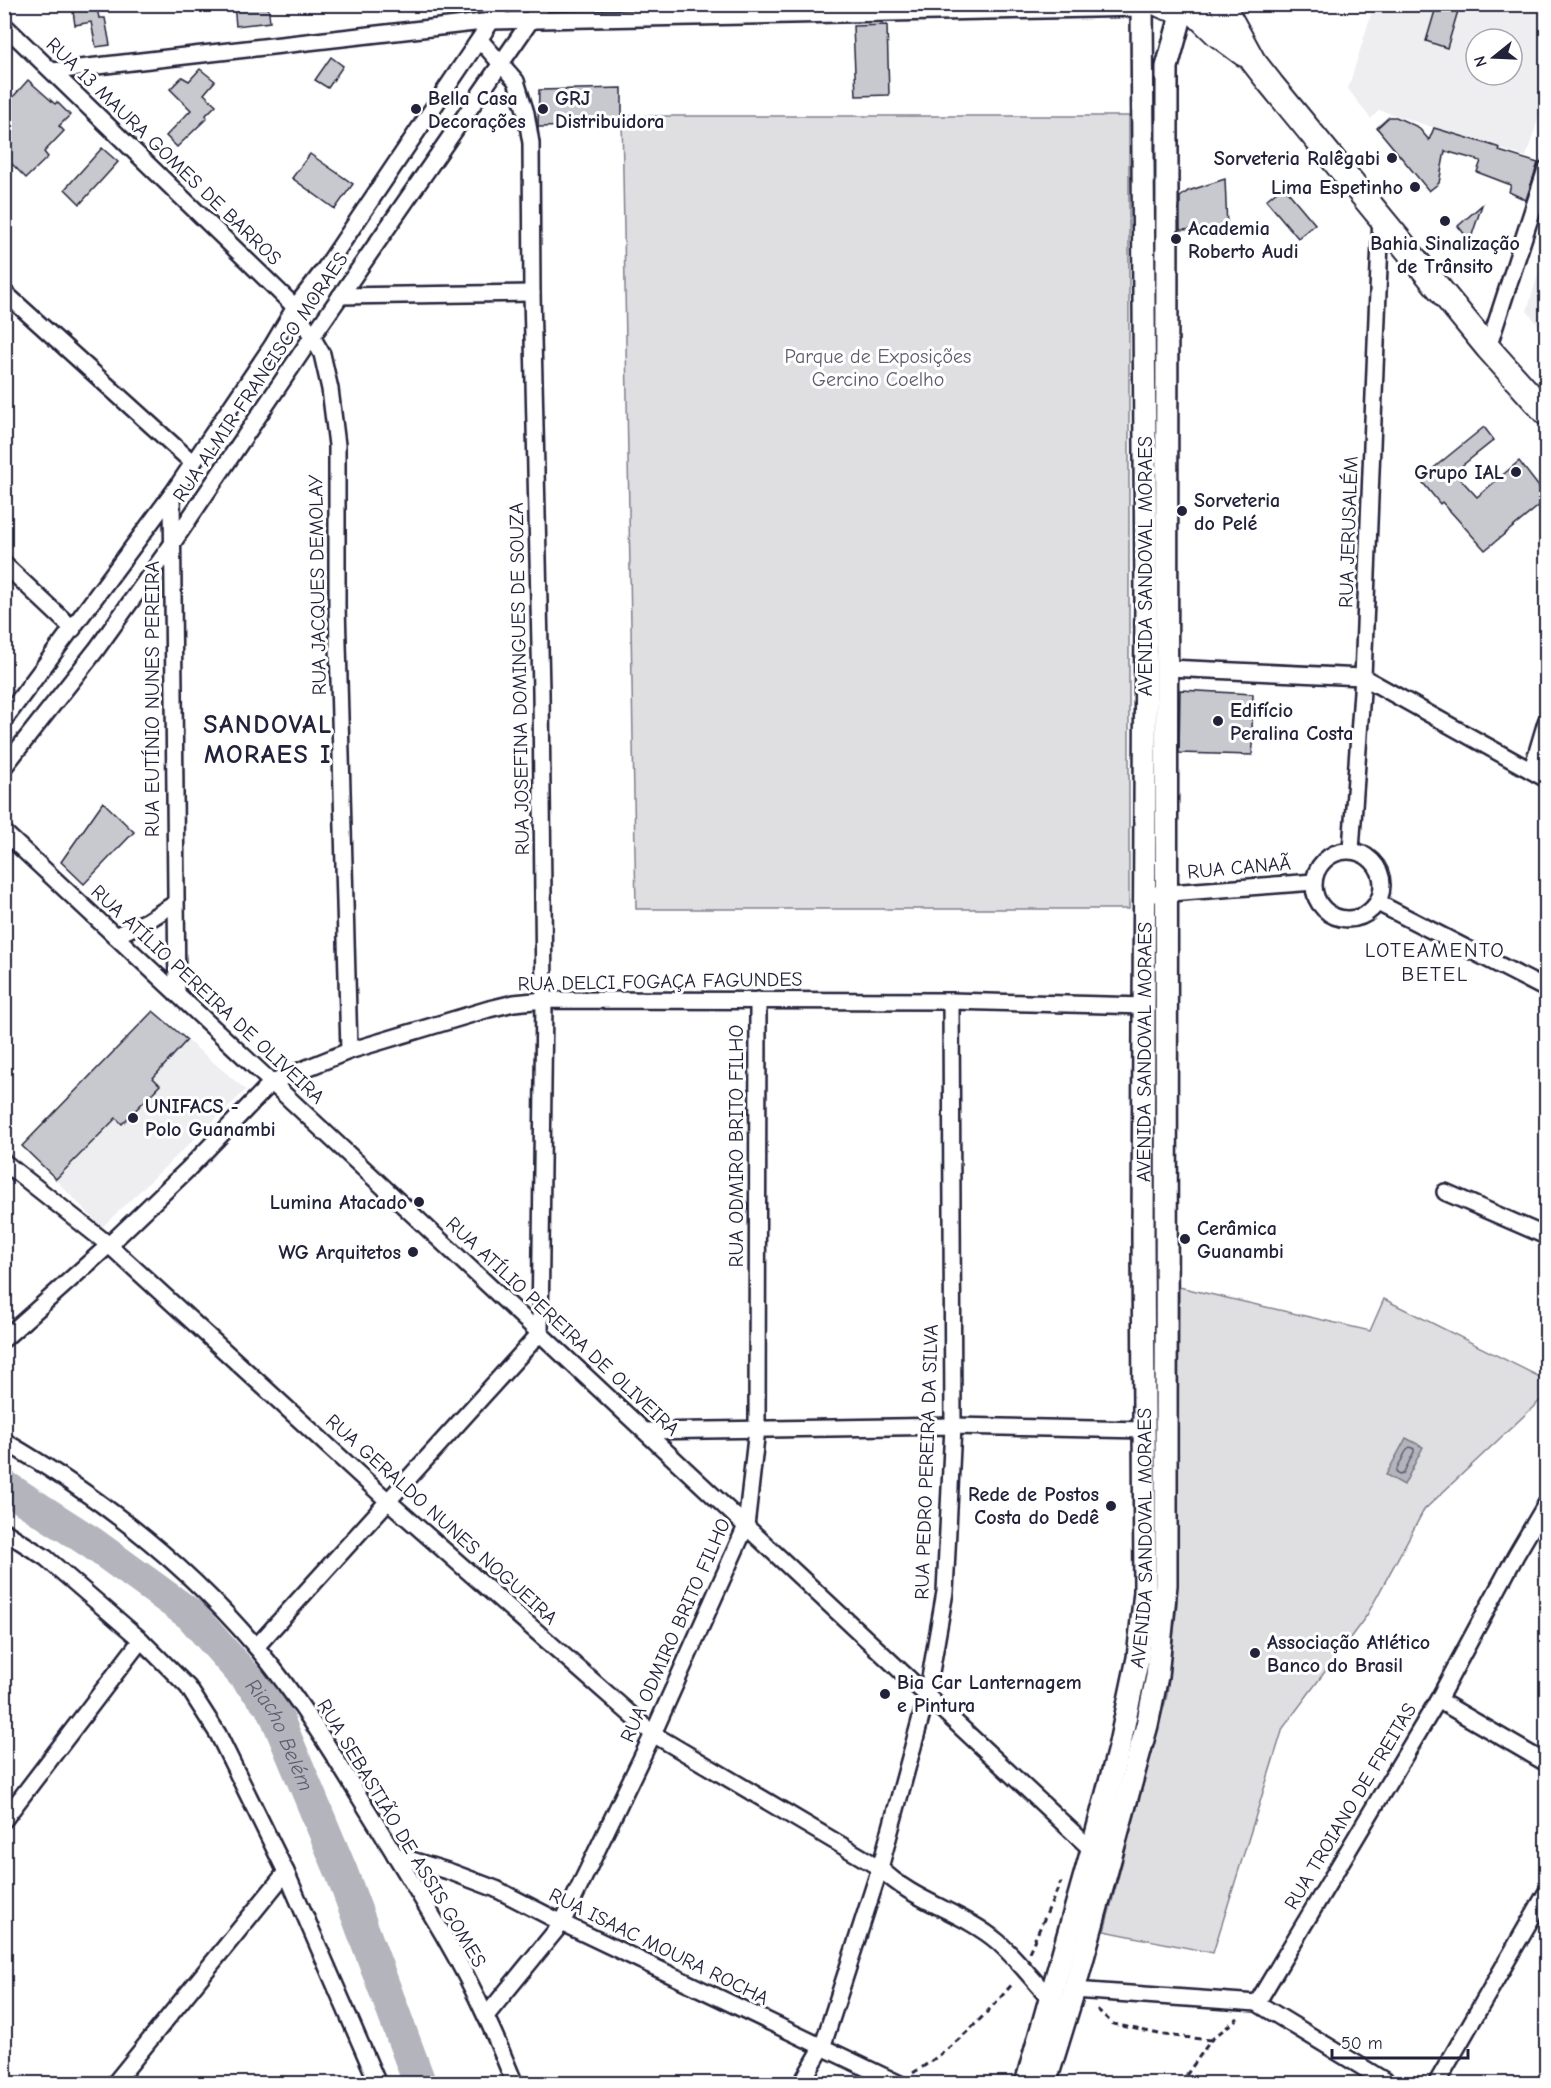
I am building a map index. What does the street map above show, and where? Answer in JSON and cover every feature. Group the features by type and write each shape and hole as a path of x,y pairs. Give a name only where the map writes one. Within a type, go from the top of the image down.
{"main road":[{"path":"1222,4 1253,61 1488,348 1546,413"},
{"path":"1148,6 1188,7 1217,34 1253,61"},
{"name":"AVENIDA SANDOVAL MORAES","path":"1045,2084 1082,1990 1147,1725 1164,1626 1166,1585 1168,668 1156,598 1148,6"},
{"name":"AVENIDA SANDOVAL MORAES","path":"1026,2084 1119,1748 1138,1658 1145,1592 1144,894 1156,598 1167,67 1188,7"},
{"path":"1143,1267 1166,1266"}],"street":[{"name":"RUA ALMIR FRANCISCO MORAES","path":"4,720 172,494 272,346 295,307 326,267 502,4"},
{"name":"RUA ALMIR FRANCISCO MORAES","path":"4,767 96,650 172,544 542,4"},
{"path":"53,71 492,21 1148,6"},
{"name":"RUA 13 MAURA GOMES DE BARROS","path":"4,24 295,307"},
{"name":"RUA JOSEFINA DOMINGUES DE SOUZA","path":"480,40 516,81 526,113 531,143 544,1000 540,1333"},
{"path":"1488,348 1546,169"},
{"name":"RUA JERUSALÉM","path":"1351,850 1363,677 1381,215"},
{"path":"4,292 193,463"},
{"path":"340,296 532,293"},
{"name":"RUA JACQUES DEMOLAY","path":"295,307 322,354 330,389 337,445 337,606 349,1051"},
{"name":"RUA EUTÍNIO NUNES PEREIRA","path":"172,494 174,904 177,994"},
{"path":"4,564 73,630"},
{"path":"1168,668 1363,677 1532,769 1546,779"},
{"path":"1532,769 1546,722"},
{"name":"RUA ATÍLIO PEREIRA DE OLIVEIRA","path":"4,832 1092,1850"},
{"path":"1351,850 1372,860 1382,880 1378,903 1546,989"},
{"name":"RUA CANAÃ","path":"1351,850 1333,853 1320,865 1314,882 1319,904 1337,918 1360,918 1378,903"},
{"name":"RUA CANAÃ","path":"1144,894 1314,882"},
{"path":"115,936 147,921 174,904"},
{"name":"RUA DELCI FOGAÇA FAGUNDES","path":"4,1339 109,1245 187,1170 272,1082 349,1051 489,1009 514,1003 544,1000 951,1001 1145,1006"},
{"name":"RUA ODMIRO BRITO FILHO","path":"486,2016 562,1923 653,1734 746,1526 757,1429 758,1000"},
{"name":"RUA PEDRO PEREIRA DA SILVA","path":"801,2084 822,2048 880,1868 927,1695 945,1592 953,1426 951,1001"},
{"name":"RUA GERALDO NUNES NOGUEIRA","path":"4,1162 109,1245 388,1501 653,1734 880,1868 893,1882 963,1919 998,1942 1049,1997"},
{"path":"1444,1192 1546,1236"},
{"path":"256,1647 540,1333"},
{"path":"645,1431 953,1426 1145,1430"},
{"name":"RUA SEBASTIÃO DE ASSIS GOMES","path":"4,1441 35,1458 110,1509 150,1541 205,1592 256,1647 322,1736 429,1911 486,2016 515,2084"},
{"name":"RUA TROIANO DE FREITAS","path":"1257,2003 1438,1700 1546,1504"},
{"path":"4,1531 46,1558 141,1640 188,1687 218,1734 286,1872 378,2084"},
{"path":"4,1820 141,1640"},
{"path":"1438,1700 1546,1763"},
{"name":"RUA ISAAC MOURA ROCHA","path":"395,1855 496,1889 562,1923 899,2083"},
{"path":"114,2084 286,1872"},
{"path":"1436,2084 1546,1893"},
{"path":"1082,1990 1257,2003 1390,2084"}],"path":[{"path":"899,2083 960,2040 1024,1970 1032,1946 1062,1881"},
{"path":"1082,1990 1113,2024 1164,2035 1211,2040"},
{"path":"1180,2084 1211,2040 1257,2003"}],"shaded area":[{"path":"1374,5 1546,5 1546,94 1526,157 1379,110 1371,119 1348,89"},
{"path":"1546,248 1546,334 1527,311"},
{"name":"UNIFACS - Polo Guanambi","path":"153,1011 246,1090 102,1227 22,1146"}],"green space":[{"name":"Parque de Exposições Gercino Coelho","path":"622,116 1129,116 1129,909 636,909"},
{"name":"Associação Atlético Banco do Brasil","path":"1179,1287 1370,1331 1384,1299 1546,1380 1546,1395 1424,1510 1367,1615 1283,1728 1213,1953 1104,1931 1167,1695 1177,1604"}],"water":[{"path":"1406,1438 1423,1447 1404,1485 1386,1475"}],"building":[{"path":"72,4 96,4 99,18 105,18 110,45 96,47 91,22 75,25"},
{"path":"234,4 268,4 270,22 236,26"},
{"path":"1437,4 1460,4 1447,48 1426,41"},
{"path":"887,25 889,95 856,96 853,26"},
{"path":"331,57 343,66 328,88 315,80"},
{"path":"200,69 215,81 204,94 216,105 206,115 207,118 177,147 166,136 191,110 170,89 182,77 189,81"},
{"path":"28,80 70,115 59,126 64,131 44,152 48,157 26,178 4,156 4,107"},
{"path":"622,88 622,125 538,127 539,90"},
{"path":"1389,117 1396,117 1418,127 1429,140 1434,128 1500,148 1499,151 1538,163 1526,200 1509,192 1511,185 1477,172 1481,161 1445,151 1439,183 1429,191 1377,128"},
{"path":"102,148 118,162 80,204 65,189"},
{"path":"310,154 353,184 335,209 292,178"},
{"path":"1225,179 1227,228 1180,230 1180,197 1188,191"},
{"path":"1283,186 1315,224 1298,238 1266,200"},
{"path":"1482,205 1470,241 1458,226"},
{"path":"1484,427 1494,440 1454,472 1477,497 1519,461 1546,496 1546,500 1485,550 1442,502 1440,504 1420,479"},
{"name":"Edifício Peralina Costa","path":"1180,690 1253,694 1252,755 1179,753"},
{"path":"103,802 134,832 84,884 61,862"},
{"path":"153,1011 187,1040 153,1078 160,1085 122,1124 116,1118 56,1179 22,1146"}],"waterway":[{"name":"Riacho Belém","path":"4,1486 92,1543 191,1615 273,1708 341,1871 420,2084"}],"place":[{"name":"Bella Casa Decorações","path":"416,109"},
{"name":"GRJ Distribuidora","path":"543,109"},
{"name":"Sorveteria Ralêgabi","path":"1392,158"},
{"name":"Lima Espetinho","path":"1415,187"},
{"name":"Bahia Sinalização de Trânsito","path":"1445,221"},
{"name":"Academia Roberto Audi","path":"1176,239"},
{"name":"Grupo IAL","path":"1516,472"},
{"name":"Sorveteria do Pelé","path":"1182,511"},
{"name":"Edifício Peralina Costa","path":"1218,721"},
{"name":"UNIFACS - Polo Guanambi","path":"133,1118"},
{"name":"Lumina Atacado","path":"419,1202"},
{"name":"Cerâmica Guanambi","path":"1185,1239"},
{"name":"WG Arquitetos","path":"413,1252"},
{"name":"Rede de Postos Costa do Dedê","path":"1111,1506"},
{"name":"Associação Atlético Banco do Brasil","path":"1255,1653"},
{"name":"Bia Car Lanternagem e Pintura","path":"885,1694"}],"district":[{"name":"SANDOVAL MORAES I","path":"268,739"},
{"name":"LOTEAMENTO BETEL","path":"1435,962"}]}
